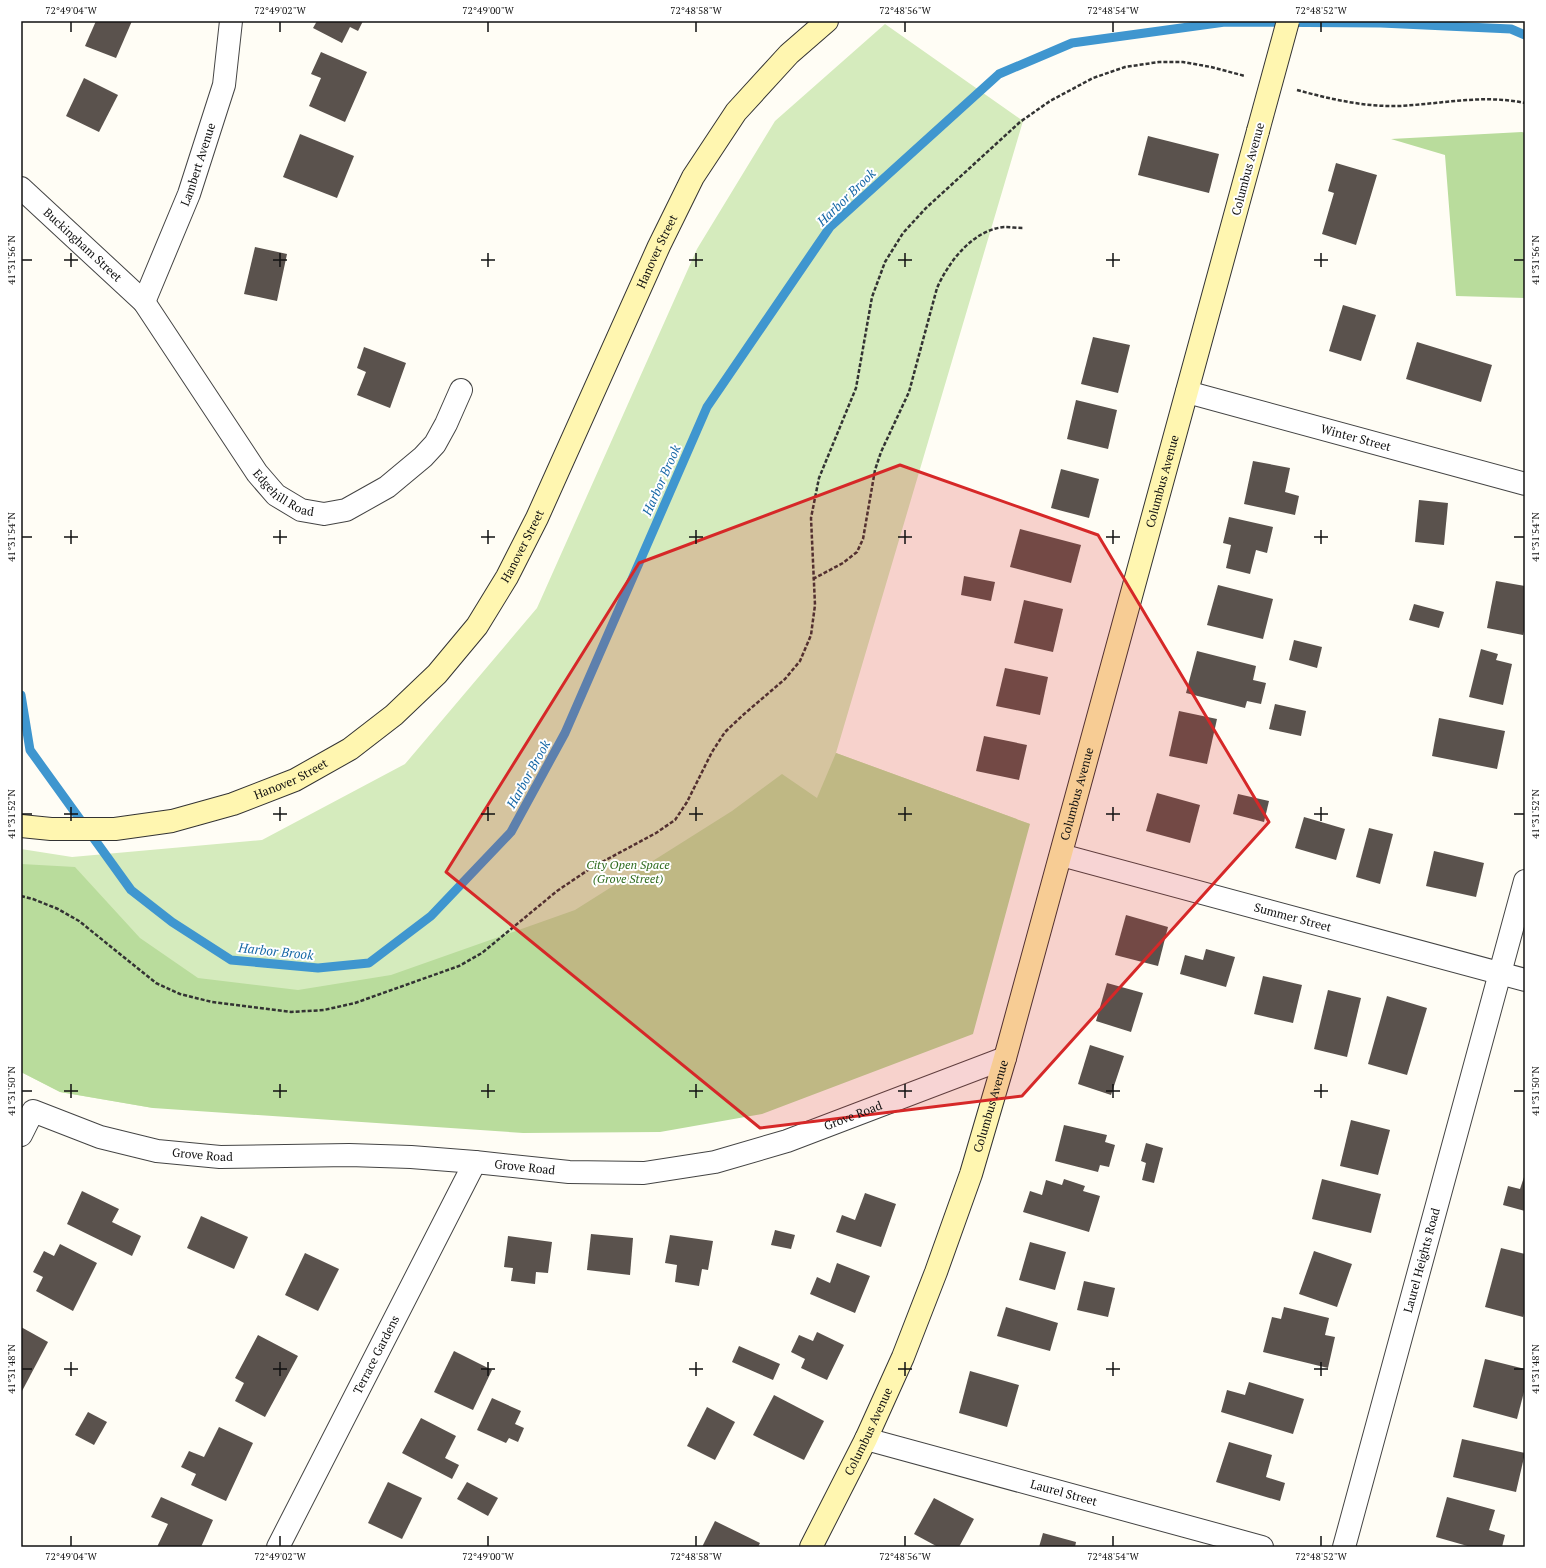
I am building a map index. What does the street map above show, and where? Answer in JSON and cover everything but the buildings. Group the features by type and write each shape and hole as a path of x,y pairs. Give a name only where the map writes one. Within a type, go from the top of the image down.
{"street":[{"name":"Lambert Avenue","path":"144,302 189,194 224,85 231,21"},
{"name":"Hanover Street","path":"21,826 51,829 115,829 172,821 233,804 296,780 350,749 394,715 437,674 477,626 510,570 537,518 659,246 693,177 736,112 789,54 827,21"},
{"name":"Columbus Avenue","path":"811,1547 866,1439 903,1357 936,1272 971,1174 1005,1058 1061,855 1288,21"},
{"name":"Buckingham Street","path":"21,188 144,302"},
{"name":"Edgehill Road","path":"144,302 257,473 276,495 301,510 324,514 346,510 387,487 423,457 435,444 446,424 460,390"},
{"name":"Winter Street","path":"1187,392 1525,484"},
{"name":"Summer Street","path":"1061,855 1525,980"},
{"name":"Laurel Heights Road","path":"1344,1547 1525,881"},
{"name":"Grove Road","path":"21,1135 33,1111 100,1137 157,1151 220,1157 349,1154 475,1162 569,1172 644,1172 715,1162 787,1141 1005,1058"},
{"name":"Terrace Gardens","path":"278,1547 475,1162"},
{"name":"Laurel Street","path":"866,1439 1262,1547"}],"path":[{"path":"21,896 33,899 58,910 80,922 156,983 180,994 212,1002 291,1012 324,1010 355,1003 459,966 482,953 557,891 591,868 656,833 675,820 687,802 712,752 725,732 785,679 800,661 811,636 815,605 811,518 819,478 856,388 872,297 885,262 903,233 926,208 1020,122 1050,101 1093,78 1125,67 1159,62 1183,62 1211,67 1248,77"},
{"path":"1292,89 1330,99 1362,105 1399,106 1483,98 1514,100 1525,103"},
{"path":"813,579 843,563 856,552 862,539 875,470 881,452 909,392 937,288 943,274 957,255 983,234 1005,227 1023,228"}],"highlighted area":[{"path":"900,465 1098,535 1269,822 1022,1096 760,1128 446,872 639,563"}],"green space":[{"name":"City Open Space (Grove Street)","path":"885,24 1023,121 836,753 1030,824 153,1108 60,1092 21,1072 21,849 72,857 262,840 405,764 537,608 697,249 775,121"},
{"path":"1525,133 1525,298 1456,296 1445,155 1391,139"},
{"path":"836,753 1030,824 973,1034 762,1114 660,1132 523,1133 153,1108 60,1092 21,1072 21,864 75,867 140,938 198,978 298,990 391,975 575,910 732,811 782,774 817,798"}],"waterway":[{"name":"Harbor Brook","path":"21,695 30,750 131,890 172,922 231,960 318,968 369,963 431,916 511,832 565,733 707,407 830,227 999,74 1072,43 1225,22 1381,23 1511,29 1525,35"}]}
